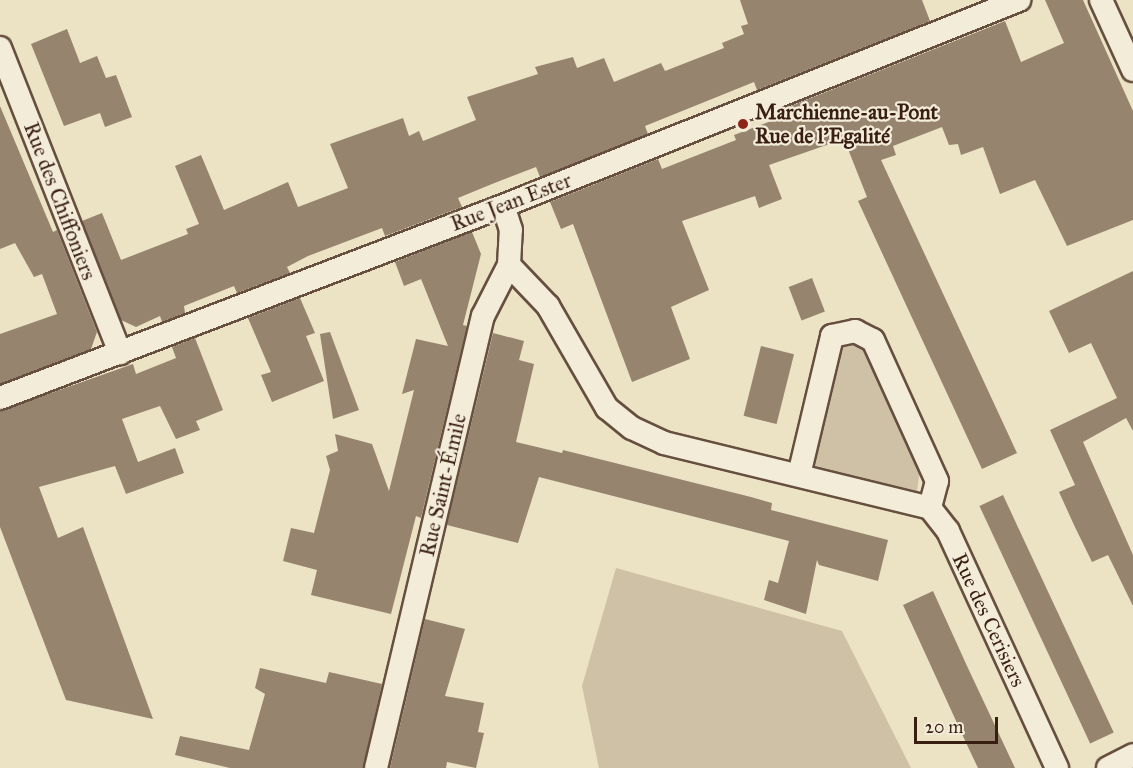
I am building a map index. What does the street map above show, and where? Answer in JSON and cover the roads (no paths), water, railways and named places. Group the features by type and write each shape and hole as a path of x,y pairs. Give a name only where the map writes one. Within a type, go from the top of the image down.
{"street":[{"name":"Rue Jean Ester","path":"0,398 503,206 1019,0"},
{"path":"1101,0 1133,70"},
{"name":"Rue des Chiffoniers","path":"0,48 120,353"},
{"name":"Rue Saint-Émile","path":"376,768 483,316 508,265 511,230 503,206"},
{"path":"508,265 548,306 607,408 632,428 664,442 930,508 937,481 873,340 855,331 832,336 799,475"},
{"name":"Rue des Cerisiers","path":"930,508 948,531 1057,768"},
{"path":"1108,768 1133,755"}],"place":[{"name":"Marchienne-au-Pont Rue de l'Egalité","path":"743,124"}]}
